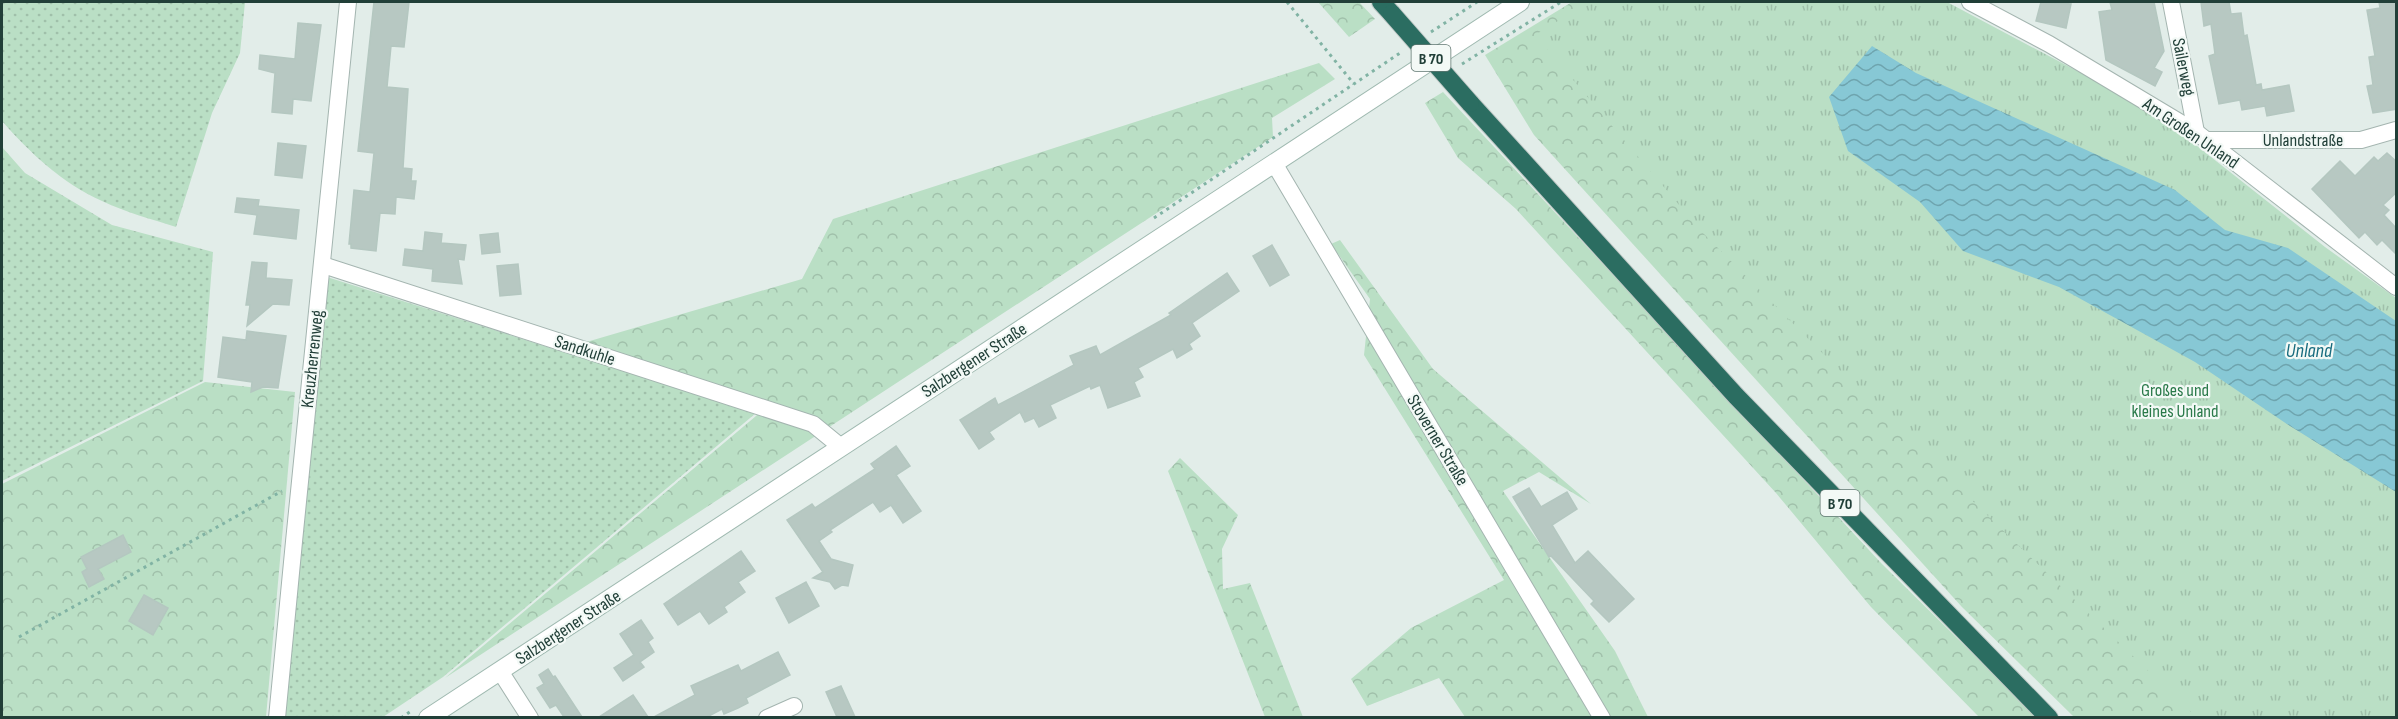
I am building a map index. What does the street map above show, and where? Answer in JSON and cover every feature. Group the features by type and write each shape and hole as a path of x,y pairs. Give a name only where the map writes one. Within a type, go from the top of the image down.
{"highway":[{"name":"B 70","path":"1386,8 1736,396 2049,717"}],"main road":[{"name":"Salzbergener Straße","path":"428,717 1520,2"}],"street":[{"name":"Kreuzherrenweg","path":"277,717 298,482 323,265 348,2"},
{"name":"Am Großen Unland","path":"1970,2 2049,44 2202,136 2397,287"},
{"name":"Sailerweg","path":"2171,2 2202,136"},
{"name":"Unlandstraße","path":"2202,136 2361,140 2397,130"},
{"name":"Stoverner Straße","path":"1274,163 1602,717"},
{"name":"Sandkuhle","path":"323,265 813,424 841,447"},
{"path":"500,671 530,717"},
{"path":"768,717 794,706"}],"path":[{"path":"1287,2 1354,84"},
{"path":"19,637 298,482"}],"green space":[{"path":"2,2 245,2 240,53 212,113 176,227 111,205 87,194 35,156 2,121"},
{"path":"1318,2 1359,2 1375,19 1349,37"},
{"path":"1572,2 1715,2 2303,717 2074,717 1962,607 1534,135 1485,55"},
{"name":"Großes und kleines Unland","path":"1589,2 1947,2 2128,98 2173,127 2325,247 2396,298 2396,717 2196,717 1896,427 1702,232 1535,35"},
{"path":"1319,63 1335,79 1272,118 1273,137 445,678 769,405 583,343 802,279 833,219"},
{"path":"1443,92 1882,564 2037,717 1979,717 1871,607 1776,493 1516,209 1458,158 1425,103"},
{"path":"2,147 25,173 112,225 213,252 203,381 2,481"},
{"path":"1340,240 1433,369 1591,504 1539,472 1503,491 1615,651 1648,717 1465,717 1439,678 1367,706 1351,679 1411,628 1504,580 1364,355 1370,299 1331,244"},
{"path":"327,277 756,413 443,677 383,717 283,718"},
{"path":"205,382 295,392 266,717 2,718 2,484"},
{"path":"1180,458 1238,515 1222,549 1223,589 1250,583 1303,717 1265,717 1168,471"}],"water":[{"name":"Unland","path":"1872,46 1916,73 2175,190 2225,230 2288,248 2396,321 2396,492 2290,426 2195,362 2059,287 1963,251 1920,202 1848,151 1829,97"}],"building":[{"path":"374,2 409,2 404,47 391,46 387,87 408,89 403,168 412,169 411,181 416,181 414,199 396,197 395,214 380,213 376,251 351,248 349,244 354,190 370,192 374,153 358,151"},
{"path":"2041,2 2071,4 2066,28 2036,21"},
{"path":"2110,2 2154,2 2164,51 2154,68 2162,72 2155,86 2106,60 2099,12 2112,10"},
{"path":"2201,2 2229,2 2231,14 2241,13 2256,85 2261,84 2262,90 2289,85 2294,111 2267,116 2265,106 2242,110 2240,100 2219,104 2209,56 2215,54 2211,24 2204,26"},
{"path":"2379,2 2397,2 2397,109 2373,113 2367,86 2373,85 2369,57 2375,56 2367,10 2380,8"},
{"path":"298,23 321,25 311,101 293,99 292,114 272,112 275,73 259,69 260,55 295,59"},
{"path":"278,143 306,146 302,178 275,175"},
{"path":"2387,153 2397,162 2397,192 2383,205 2389,210 2384,215 2397,229 2397,255 2382,240 2377,245 2365,232 2359,238 2312,189 2340,161 2355,176 2374,157 2378,161"},
{"path":"237,198 259,200 258,206 299,210 296,239 254,234 257,215 235,212"},
{"path":"425,232 442,234 441,243 466,245 464,260 458,259 462,284 432,281 433,269 403,265 405,249 423,251"},
{"path":"498,233 500,252 482,254 480,235"},
{"path":"1272,245 1289,275 1270,286 1253,256"},
{"path":"252,262 267,263 266,278 292,280 289,305 273,304 247,326 250,305 246,305"},
{"path":"518,264 521,294 500,296 497,266"},
{"path":"1227,273 1239,291 1192,323 1200,336 1189,344 1192,349 1177,358 1173,349 1138,368 1143,377 1134,382 1140,396 1108,408 1100,385 1091,389 1090,386 1050,405 1056,418 1039,427 1034,418 1025,422 1020,412 989,432 994,439 979,449 960,420 995,398 998,405 1074,365 1070,356 1096,346 1100,355 1171,315 1169,313"},
{"path":"247,331 286,336 278,388 263,387 251,392 252,382 218,377 223,337 246,340"},
{"path":"896,446 910,466 896,475 921,511 903,523 891,505 880,512 873,502 830,530 832,532 819,541 831,559 853,565 848,586 842,585 835,589 830,582 813,578 823,572 787,520 812,504 815,508 875,469 871,464"},
{"path":"1529,488 1541,507 1567,492 1577,509 1552,525 1575,563 1588,551 1634,599 1609,622 1591,604 1594,601 1551,556 1549,557 1513,497"},
{"path":"123,535 131,552 98,569 104,579 89,587 82,572 87,569 81,557"},
{"path":"741,551 755,571 738,582 745,592 724,607 727,612 709,624 700,611 678,625 664,604"},
{"path":"806,582 819,606 789,623 776,598"},
{"path":"144,595 168,608 153,635 129,621"},
{"path":"641,620 653,638 648,642 654,652 640,662 644,667 623,681 614,668 634,655 620,634"},
{"path":"778,652 790,675 746,698 748,703 724,714 722,709 707,717 654,717 695,695 691,686 738,665 741,671"},
{"path":"548,669 582,717 564,717 556,705 550,708 537,688 544,684 539,675"},
{"path":"841,686 855,717 837,717 826,692"},
{"path":"633,695 648,717 599,717"}]}
